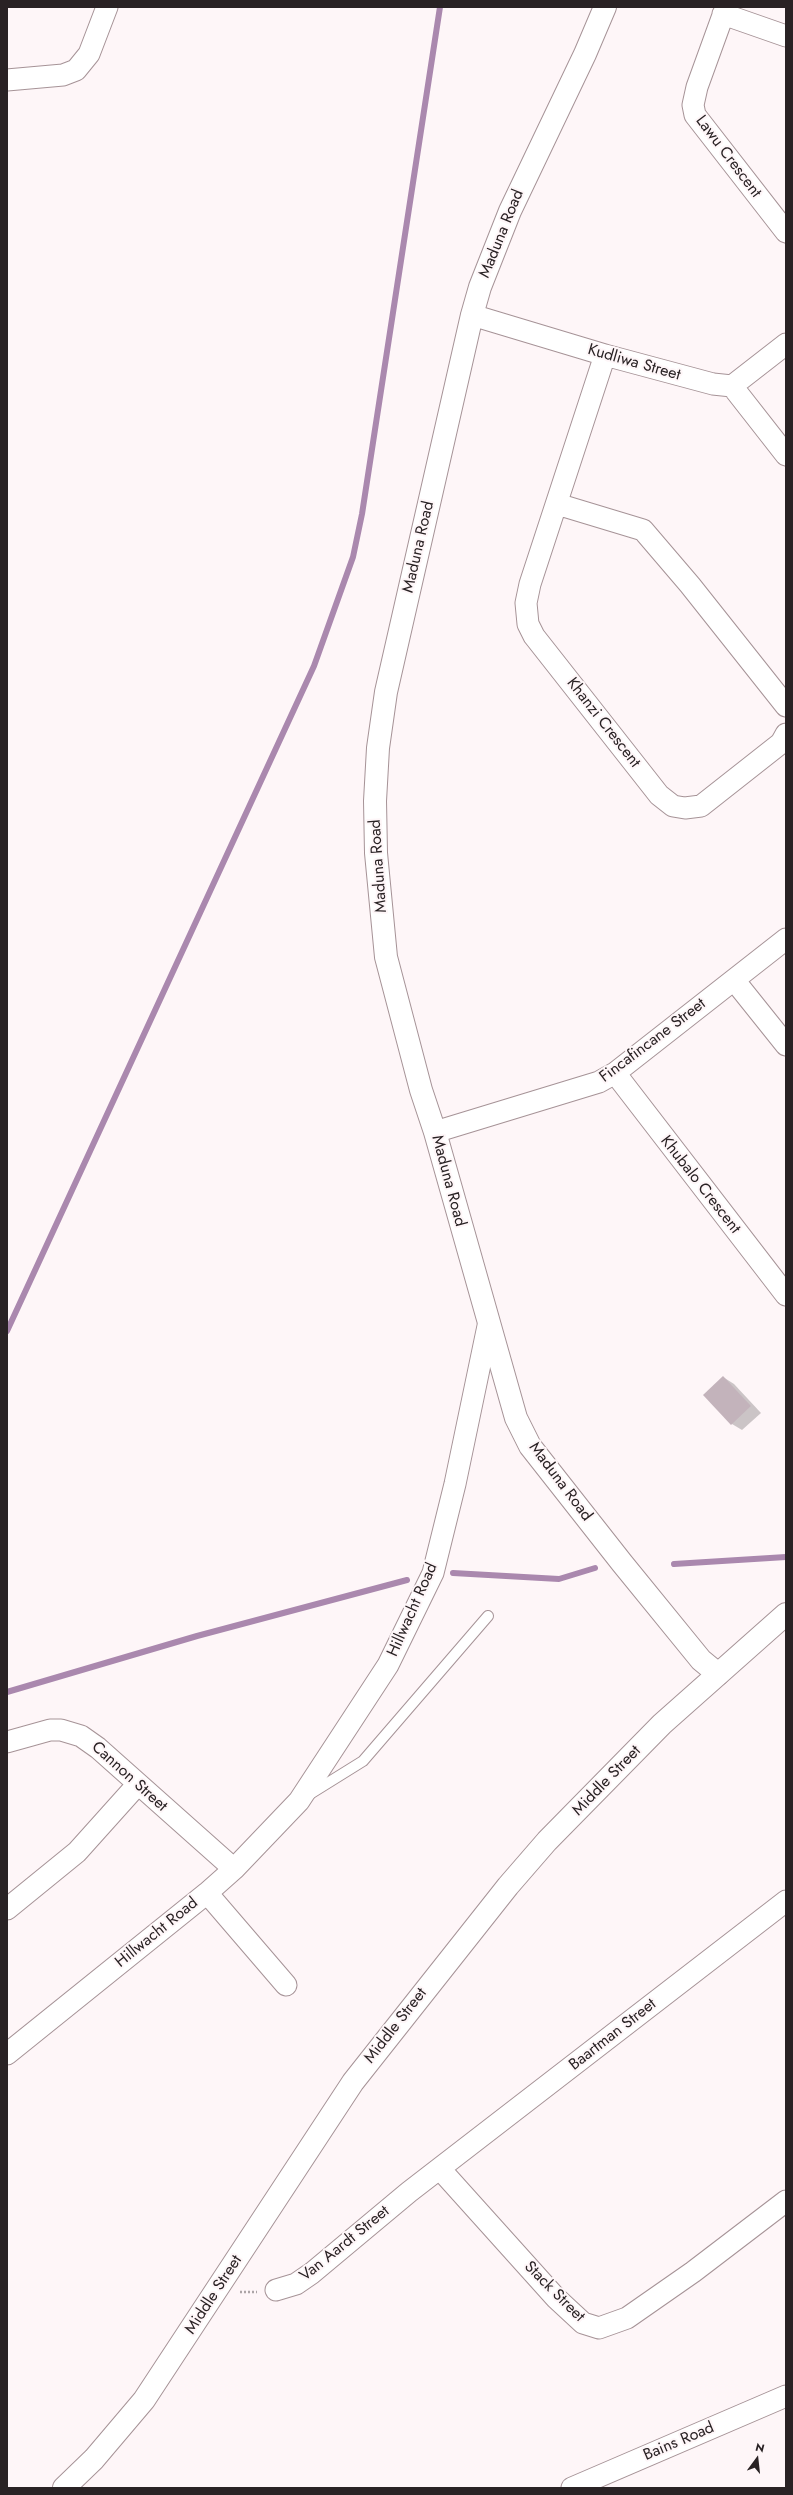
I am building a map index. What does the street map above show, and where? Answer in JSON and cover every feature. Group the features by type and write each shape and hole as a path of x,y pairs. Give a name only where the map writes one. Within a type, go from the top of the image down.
{"street":[{"path":"7,80 63,75 82,65 93,46 106,7"},
{"name":"Maduna Road","path":"605,7 585,54 510,211 480,287 472,315 386,692 378,748 375,801 376,853 386,957 421,1090 435,1132 488,1326 516,1418 530,1446 696,1654 718,1674"},
{"path":"725,10 786,36"},
{"name":"Lawu Crescent","path":"725,10 696,87 693,105 695,115 786,232"},
{"name":"Kudliwa Street","path":"472,315 697,381 732,386"},
{"path":"786,344 732,386 786,455"},
{"name":"Khanzi Crescent","path":"605,355 527,596 526,614 528,624 534,636 666,801 679,807 701,806 780,743 786,734"},
{"path":"557,504 643,530 690,585 786,706"},
{"name":"Fincafincane Street","path":"435,1132 581,1089 615,1073 786,939"},
{"path":"734,980 786,1045"},
{"name":"Khubalo Crescent","path":"615,1073 786,1295"},
{"name":"Hillwacht Road","path":"7,2054 234,1870 299,1801 388,1665 434,1573 455,1484 488,1326"},
{"name":"Middle Street","path":"64,2488 94,2458 144,2400 353,2082 498,1898 547,1841 662,1724 786,1614"},
{"name":"Cannon Street","path":"7,1742 50,1730 72,1732 98,1748 234,1870"},
{"path":"7,1909 77,1852 138,1784"},
{"path":"207,1893 286,1985"},
{"name":"Baartman Street","path":"440,2169 786,1901"},
{"name":"Stack Street","path":"440,2169 556,2298 574,2316 593,2327 608,2326 627,2318 693,2272 786,2201"},
{"name":"Van Aardt Street","path":"276,2290 296,2284 312,2273 440,2169"},
{"name":"Bains Road","path":"572,2488 783,2403"}],"lane":[{"name":"Hillwacht Road","path":"299,1801 363,1761 488,1616"}],"path":[{"path":"215,2293 276,2290"}],"building":[{"path":"723,1376 751,1406 731,1425 703,1395"}],"waterway":[{"path":"7,1331 314,666 353,557 362,514 440,7"},
{"path":"674,1564 786,1557"},
{"path":"453,1573 559,1579 595,1568"},
{"path":"7,1692 197,1636 407,1580"}]}
